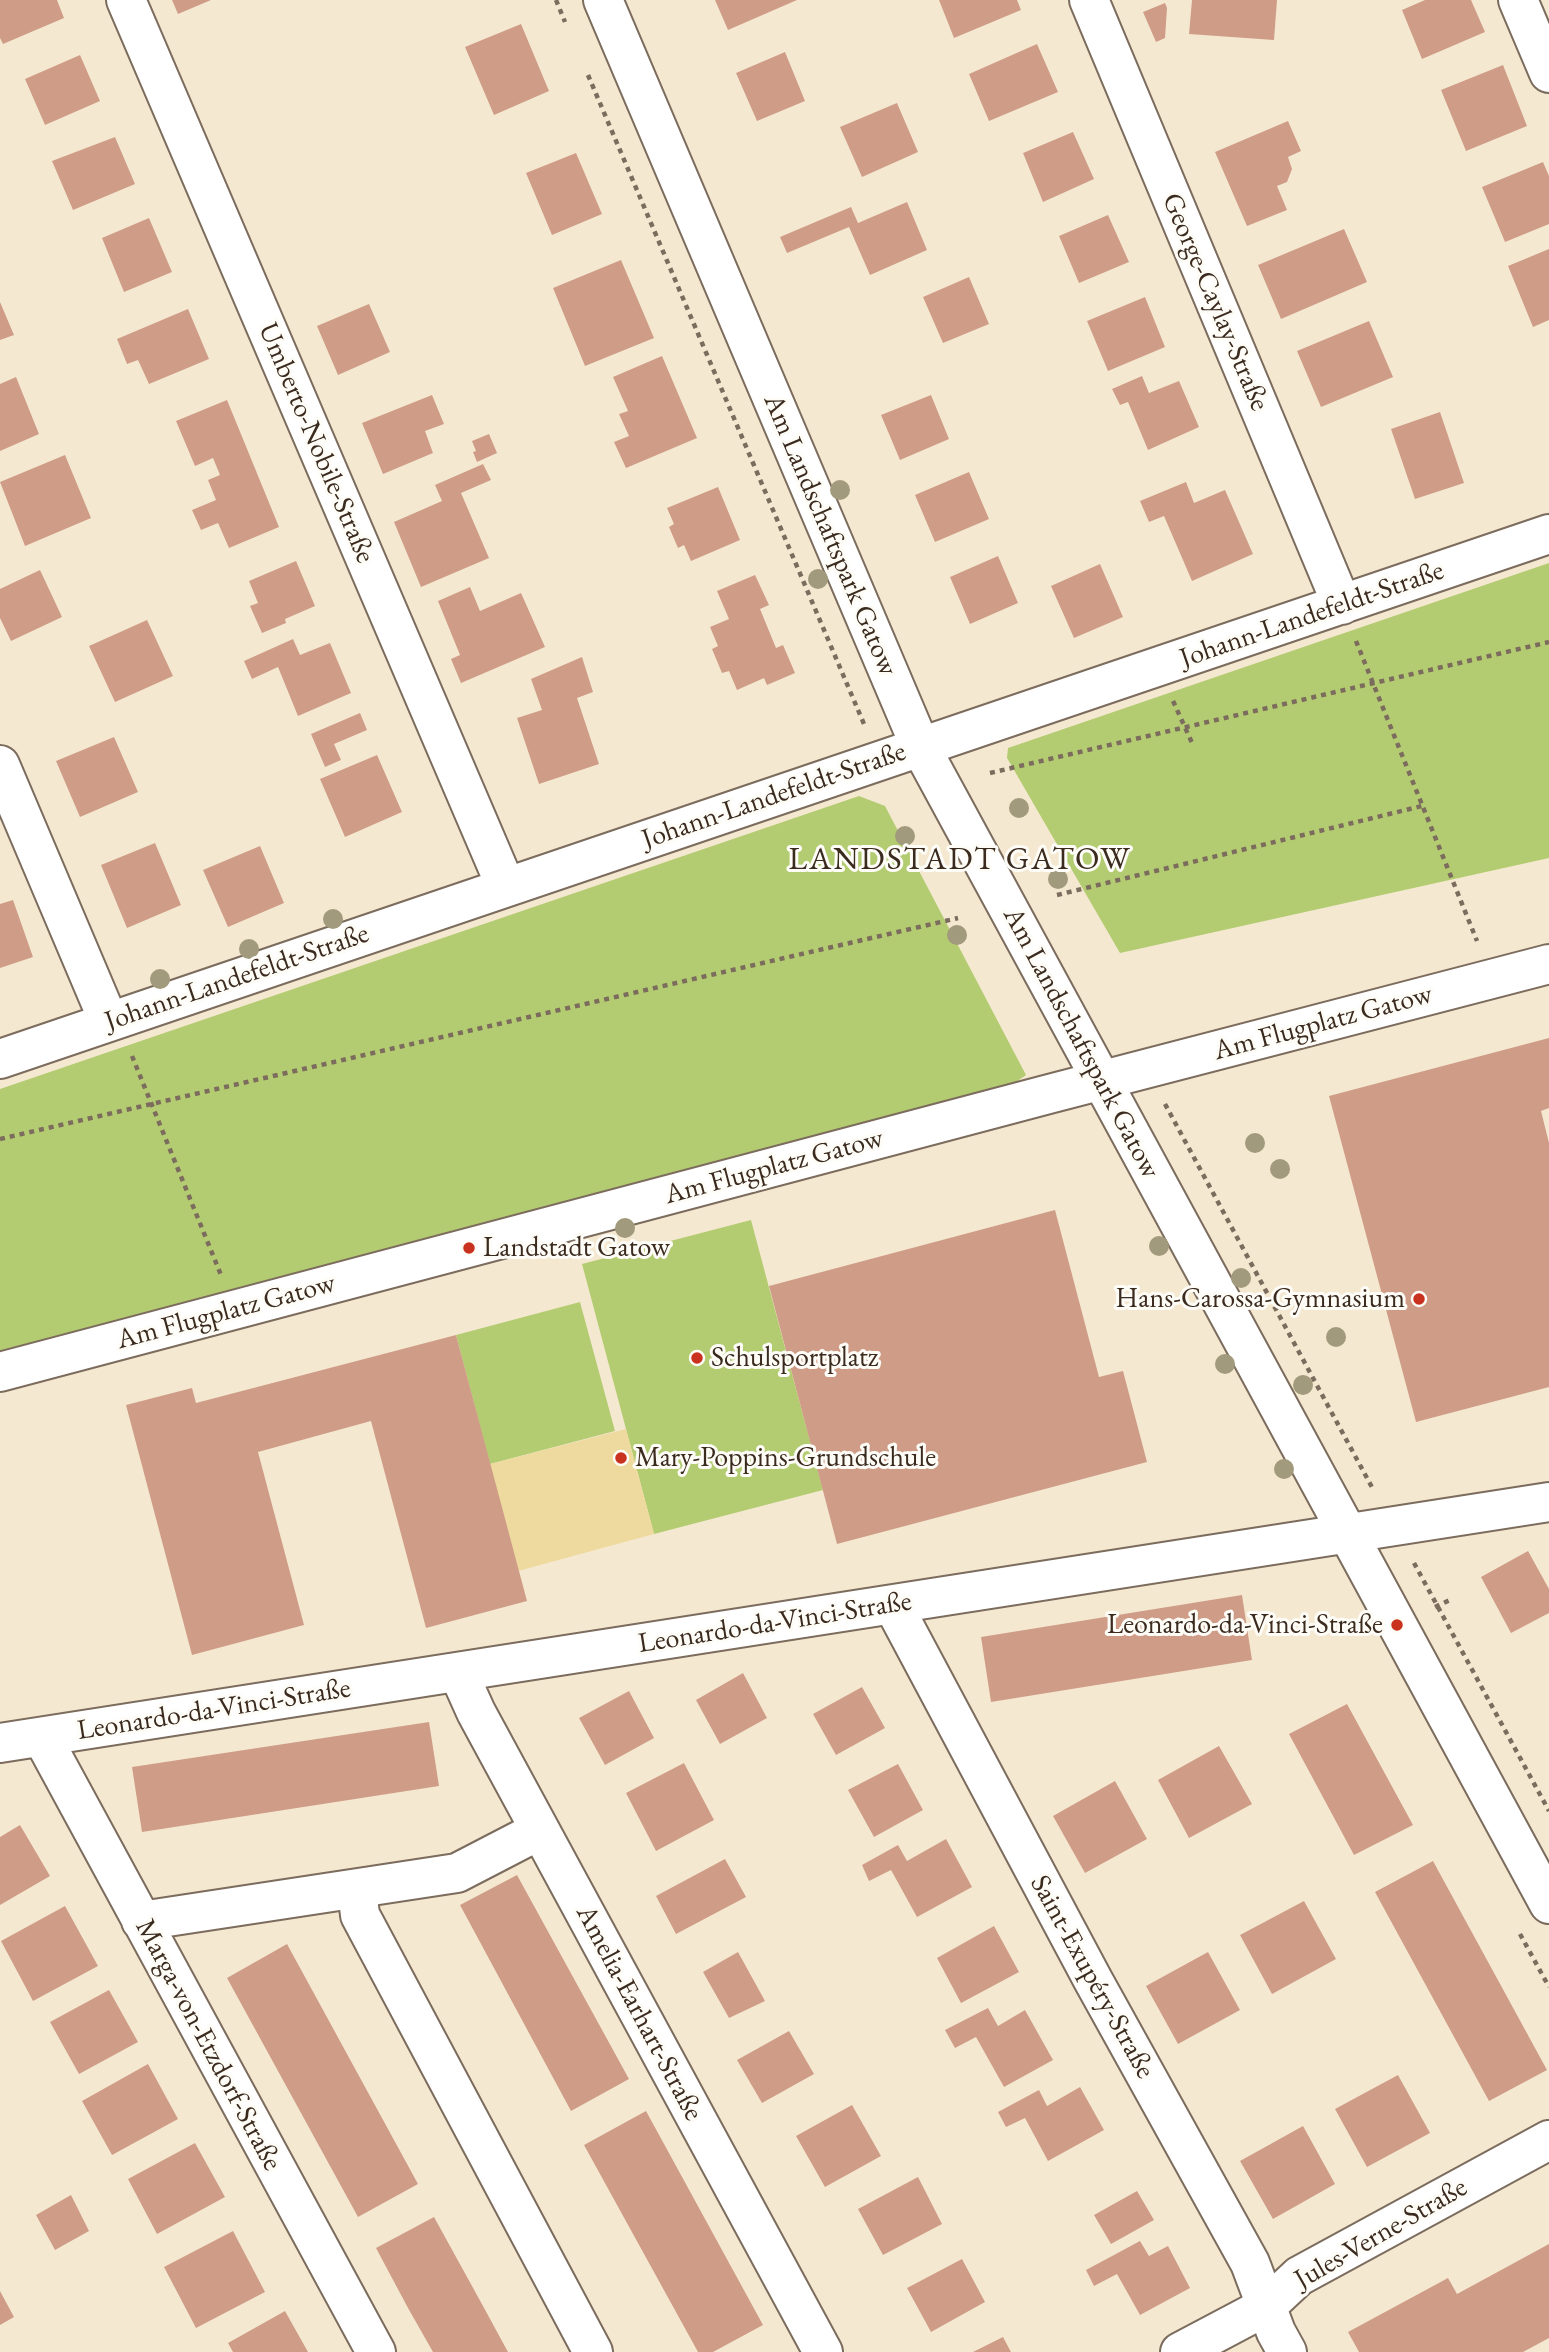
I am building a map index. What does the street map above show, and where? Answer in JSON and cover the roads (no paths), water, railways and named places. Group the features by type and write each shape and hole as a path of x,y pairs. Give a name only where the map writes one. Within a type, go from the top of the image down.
{"street":[{"name":"Umberto-Nobile-Straße","path":"126,0 506,887"},
{"name":"Am Landschaftspark Gatow","path":"603,0 920,746 1549,1904"},
{"name":"George-Caylay-Straße","path":"1088,0 1342,605"},
{"path":"1518,0 1549,73"},
{"name":"Johann-Landefeldt-Straße","path":"0,1059 1549,534"},
{"path":"0,765 113,1020"},
{"name":"Am Flugplatz Gatow","path":"0,1372 1549,964"},
{"name":"Leonardo-da-Vinci-Straße","path":"0,1744 1549,1502"},
{"name":"Saint-Exupéry-Straße","path":"893,1605 1093,1980 1250,2263 1276,2332 1287,2352"},
{"name":"Amelia-Earhart-Straße","path":"458,1672 476,1712 823,2352"},
{"name":"Marga-von-Etzdorf-Straße","path":"42,1737 376,2352"},
{"path":"141,1922 457,1873 540,1830"},
{"path":"357,1889 360,1915 365,1926 593,2352"},
{"name":"Jules-Verne-Straße","path":"1180,2352 1267,2306 1299,2276 1549,2140"}],"place":[{"name":"Landstadt Gatow","path":"469,1248"},
{"name":"Hans-Carossa-Gymnasium","path":"1419,1299"},
{"name":"Schulsportplatz","path":"697,1358"},
{"name":"Mary-Poppins-Grundschule","path":"621,1458"},
{"name":"Leonardo-da-Vinci-Straße","path":"1397,1625"}],"district":[{"name":"LANDSTADT GATOW","path":"960,860"}]}
